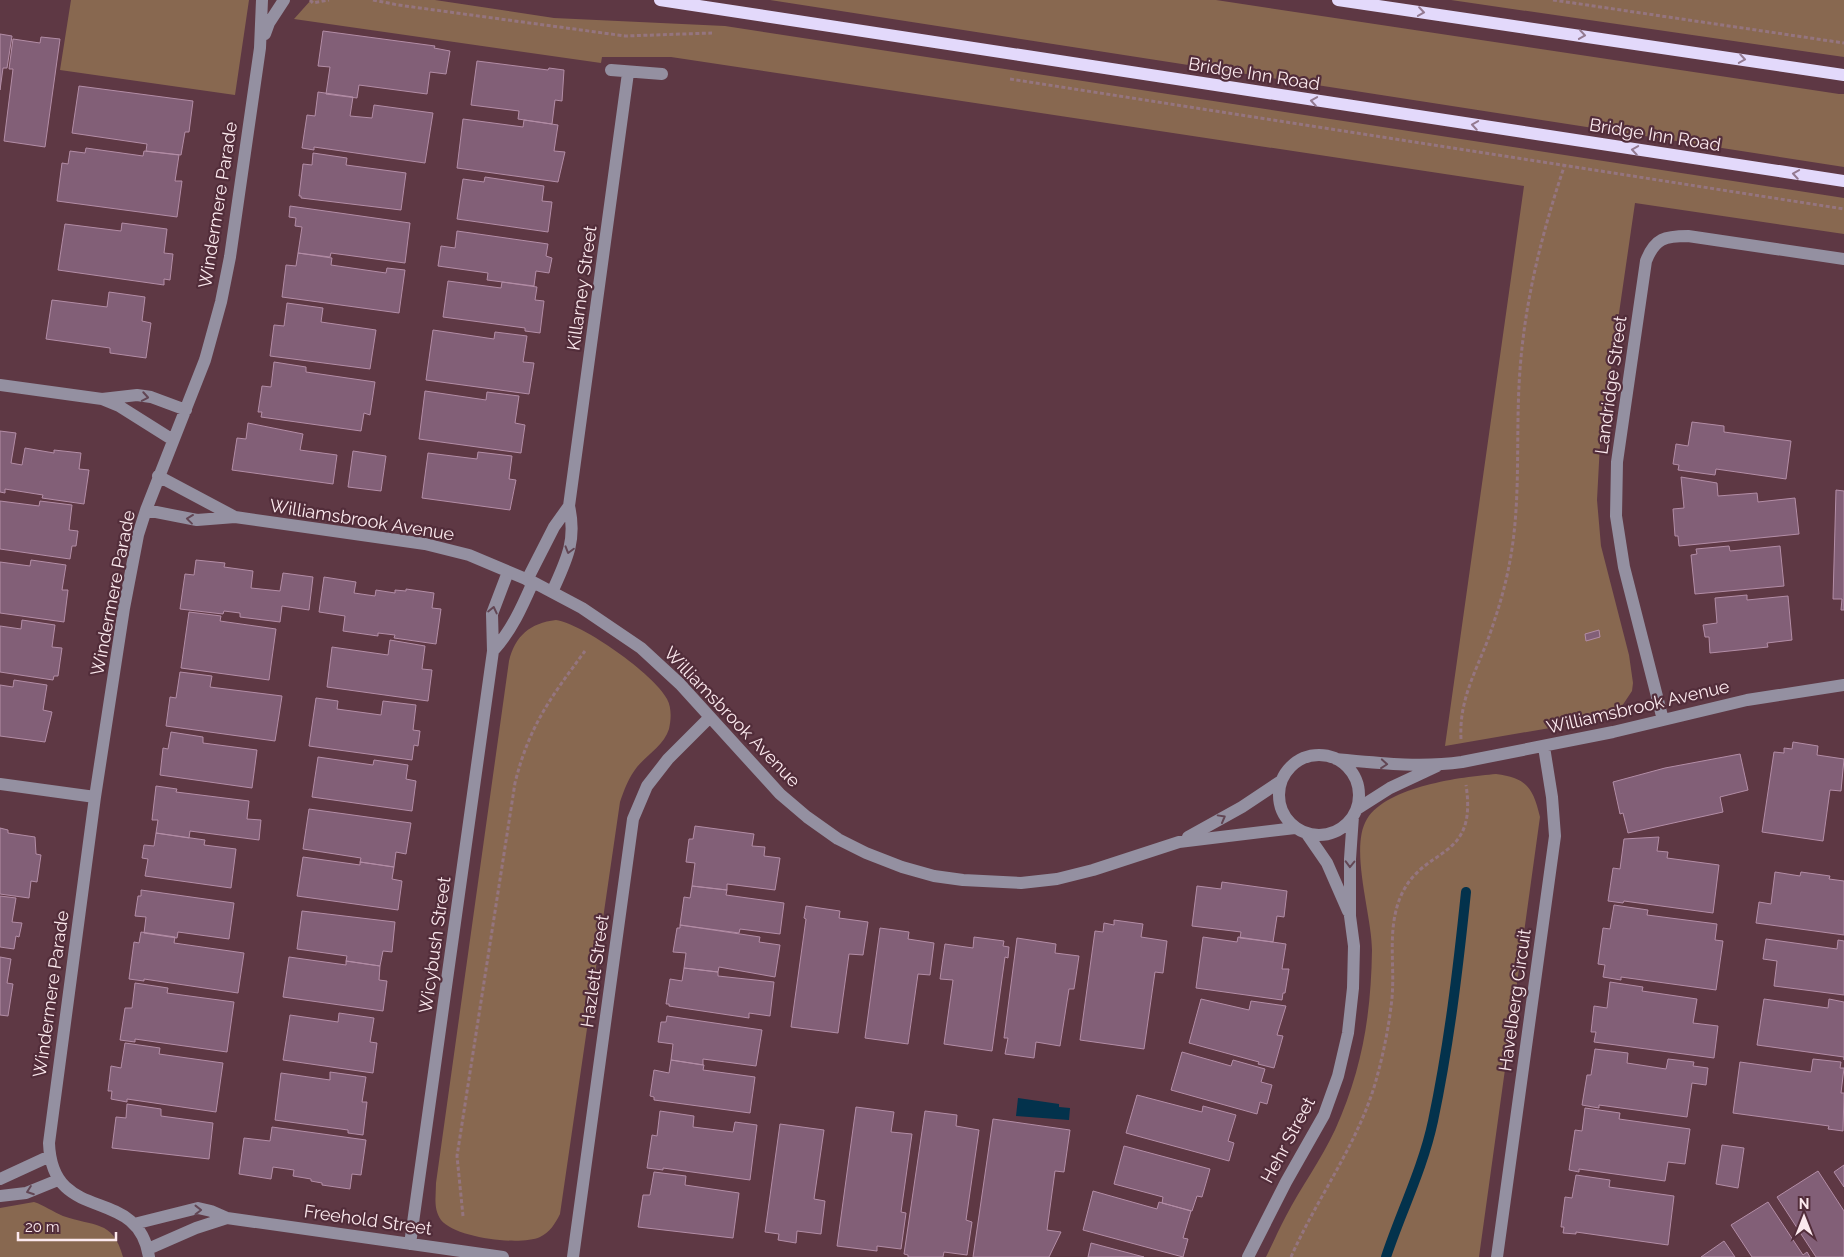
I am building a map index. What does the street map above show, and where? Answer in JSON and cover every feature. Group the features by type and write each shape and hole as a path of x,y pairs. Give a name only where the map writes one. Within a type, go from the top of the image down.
{"main road":[{"name":"Bridge Inn Road","path":"660,0 1844,181"},
{"path":"1338,0 1844,75"}],"street":[{"name":"Windermere Parade","path":"50,1156 52,1117 95,797 124,608 138,535 158,476 186,410 207,352 230,257 260,48 262,0"},
{"name":"Windermere Parade","path":"260,48 269,23 284,0"},
{"path":"611,70 628,73 662,74"},
{"name":"Killarney Street","path":"552,592 571,546 572,523 569,506 628,73"},
{"name":"Landridge Street","path":"1663,720 1624,567 1616,516 1618,462 1646,261 1651,249 1660,240 1672,236 1688,236 1844,259"},
{"path":"0,385 102,399 137,395 151,397 186,410"},
{"path":"102,399 119,406 173,440"},
{"name":"Williamsbrook Avenue","path":"158,476 235,517"},
{"name":"Killarney Street","path":"530,581 554,528 569,506"},
{"name":"Williamsbrook Avenue","path":"146,510 197,520 235,517 425,544 469,555 530,581 611,626 641,648 680,684 780,794 807,817 838,839 866,853 926,874 996,883 1021,883 1094,870 1179,842 1242,807 1281,781"},
{"name":"Wicybush Street","path":"410,1244 493,651 492,614 508,572"},
{"path":"493,651 504,639 519,615 530,581"},
{"name":"Williamsbrook Avenue","path":"1336,759 1390,764 1439,765 1462,762 1544,747 1748,700 1844,685"},
{"name":"Hazlett Street","path":"573,1257 633,819 647,786 668,759 710,717"},
{"name":"Havelberg Circuit","path":"1497,1257 1555,836 1552,797 1544,747"},
{"path":"1317,755 1336,759 1345,766 1357,786 1359,797 1355,812 1345,826 1334,833 1321,836 1307,834 1295,828 1286,819 1280,807 1278,794 1281,781 1294,764 1305,758 1317,755"},
{"name":"Williamsbrook Avenue","path":"1355,812 1390,788 1439,765"},
{"path":"0,784 95,797"},
{"name":"Hehr Street","path":"1248,1257 1286,1182 1324,1115 1338,1076 1348,1033 1353,988 1354,946 1350,916 1350,859 1355,812"},
{"name":"Williamsbrook Avenue","path":"1179,842 1295,828"},
{"name":"Hehr Street","path":"1307,834 1327,863 1350,916"},
{"path":"0,1179 50,1156 58,1180 26,1193 0,1196"},
{"name":"Freehold Street","path":"58,1180 77,1196 111,1208 134,1224 149,1253 196,1228 227,1218"},
{"name":"Freehold Street","path":"134,1224 198,1208 227,1218 503,1257"}],"path":[{"path":"310,0 313,3 329,0"},
{"path":"373,0 625,36 715,33"},
{"path":"1552,0 1844,43"},
{"path":"1007,79 1844,210"},
{"path":"1291,1257 1313,1210 1357,1130 1374,1084 1385,1040 1392,998 1391,946 1394,917 1401,896 1414,877 1429,862 1448,850 1460,838 1466,824 1469,803 1462,762 1460,726 1464,697 1487,642 1504,592 1515,533 1520,370 1530,290 1540,248 1564,167"},
{"path":"463,1216 457,1156 515,783 529,736 540,714 585,651"}],"shaded area":[{"path":"71,0 249,0 235,95 60,70"},
{"path":"311,0 435,0 554,18 725,26 1844,198 1844,234 1635,203 1600,444 1597,500 1601,546 1629,655 1633,683 1632,691 1620,709 1596,720 1445,746 1524,186 671,57 602,57 601,63 294,19"},
{"path":"770,0 1216,0 1844,94 1844,167"},
{"path":"1451,0 1844,0 1844,57"},
{"path":"556,620 600,640 633,664 660,689 670,706 671,718 667,735 634,771 620,802 560,1214 547,1233 540,1237 518,1241 488,1239 460,1232 441,1220 436,1207 436,1183 509,661 515,644 525,632 539,624"},
{"path":"1496,774 1515,778 1527,786 1535,799 1540,817 1479,1257 1266,1257 1292,1205 1335,1130 1352,1086 1358,1064 1370,998 1372,950 1360,847 1362,832 1367,819 1377,808 1391,798 1408,791 1445,781"},
{"path":"34,1202 63,1216 108,1230 119,1245 123,1257 0,1257 0,1208"}],"water":[{"path":"1018,1098 1059,1104 1059,1107 1070,1108 1069,1120 1016,1116"}],"building":[{"path":"323,31 435,46 434,48 450,51 446,74 430,72 427,94 359,85 357,98 326,94 330,67 318,66"},
{"path":"0,34 12,36 7,68 3,68 0,90"},
{"path":"41,37 60,39 45,147 4,141 13,69 9,69 13,39 40,43"},
{"path":"477,61 548,70 549,68 564,70 562,101 555,100 552,124 518,119 519,111 471,105"},
{"path":"79,86 193,101 189,132 185,132 181,155 146,151 147,144 72,133"},
{"path":"318,92 353,97 350,116 372,118 374,105 433,113 425,163 314,147 314,150 302,148 307,115 315,116"},
{"path":"463,119 523,127 524,120 558,125 554,151 565,152 558,182 457,168"},
{"path":"86,148 143,156 144,151 179,155 175,181 182,181 177,217 57,201 62,163 68,164 70,151 85,153"},
{"path":"313,153 347,158 346,165 406,173 401,210 301,198 299,196 303,164 312,165"},
{"path":"485,177 544,186 542,201 552,202 548,232 457,219 463,179 484,182"},
{"path":"290,206 410,223 405,263 331,253 330,257 298,253 302,227 295,226 296,218 289,217"},
{"path":"122,223 167,229 164,253 173,254 170,280 164,279 164,285 58,270 65,224 121,231"},
{"path":"457,231 548,244 546,256 552,258 549,273 536,271 534,286 487,280 488,273 438,266 441,246 455,248"},
{"path":"298,253 332,258 331,265 386,273 387,268 405,270 399,313 282,297 286,265 296,266"},
{"path":"448,281 501,288 502,282 537,287 535,300 544,301 540,333 525,331 525,328 443,317"},
{"path":"109,292 145,297 142,321 151,323 146,358 110,353 110,348 46,339 52,300 107,307"},
{"path":"287,303 323,308 321,322 376,330 370,369 270,356 274,325 284,326"},
{"path":"433,330 494,339 495,332 527,336 523,362 534,363 529,394 426,380"},
{"path":"274,362 306,367 306,372 375,382 370,415 364,413 361,431 261,417 262,412 258,412 262,386 271,387"},
{"path":"425,391 486,400 487,392 519,396 515,423 525,425 521,453 419,439"},
{"path":"1692,422 1724,426 1724,432 1791,441 1786,479 1716,469 1715,475 1678,470 1679,465 1673,464 1676,444 1688,446"},
{"path":"248,423 303,434 300,450 337,455 333,484 232,470 237,438 246,439"},
{"path":"0,431 16,433 11,463 22,465 25,448 54,453 54,450 81,453 79,469 89,470 84,504 42,498 43,495 5,489 5,493 0,492"},
{"path":"353,451 386,456 381,491 348,487"},
{"path":"478,452 512,456 509,479 516,480 510,510 422,498 428,453 477,459"},
{"path":"1681,477 1717,483 1718,496 1757,493 1758,502 1795,498 1799,534 1679,546 1678,536 1675,536 1673,509 1684,508"},
{"path":"1836,490 1844,491 1844,610 1841,610 1842,599 1833,599"},
{"path":"0,501 39,506 40,501 72,505 69,530 78,531 76,546 72,546 70,559 0,549"},
{"path":"1729,546 1730,551 1780,546 1784,586 1695,594 1691,555 1697,554 1696,549"},
{"path":"31,560 66,565 62,590 68,590 64,622 0,613 0,562 30,566"},
{"path":"196,560 225,563 224,567 253,571 251,588 280,591 283,573 313,577 309,610 282,606 280,622 240,617 240,613 224,611 223,614 180,609 185,574 194,575"},
{"path":"324,577 356,582 354,593 375,596 376,590 395,593 395,590 406,591 406,589 434,593 432,608 441,609 436,644 394,638 395,635 378,633 378,636 343,631 345,616 319,612"},
{"path":"1747,595 1747,600 1788,596 1792,640 1767,643 1768,647 1710,653 1709,637 1705,637 1703,625 1717,623 1715,598"},
{"path":"189,612 221,616 220,621 276,629 269,680 181,668"},
{"path":"22,620 55,625 52,647 62,648 58,676 54,676 53,680 0,672 0,626 21,629"},
{"path":"1599,630 1600,637 1586,641 1585,634"},
{"path":"390,640 425,646 422,669 432,670 428,701 327,687 332,647 388,655"},
{"path":"180,672 212,676 210,687 282,696 275,741 166,726 170,697 176,698"},
{"path":"14,680 47,685 43,710 52,712 45,742 0,736 0,685 13,687"},
{"path":"316,698 338,701 337,709 381,715 383,701 416,705 413,730 420,731 418,746 414,745 412,760 309,746"},
{"path":"171,732 203,737 203,743 257,750 252,788 160,775 163,748 168,749"},
{"path":"1793,742 1818,746 1817,755 1844,759 1841,791 1830,790 1823,841 1762,832 1774,752 1784,753 1784,748 1792,749"},
{"path":"1740,754 1748,790 1720,797 1723,812 1628,833 1623,813 1620,814 1613,782 1665,768"},
{"path":"318,757 373,765 374,760 408,765 406,779 416,781 412,811 312,797"},
{"path":"156,786 177,789 176,792 249,801 247,819 261,820 259,840 190,831 189,838 156,833 158,820 152,820"},
{"path":"309,809 411,823 406,854 396,852 394,867 360,862 361,858 303,849"},
{"path":"695,826 754,834 752,846 765,847 764,856 780,858 775,890 727,884 727,890 692,886 695,863 686,862 689,839 693,839"},
{"path":"0,828 8,830 8,833 35,837 36,854 41,855 37,882 31,881 29,898 0,894"},
{"path":"156,833 205,840 204,845 236,849 231,888 145,876 148,859 142,858 144,845 154,846"},
{"path":"1659,837 1657,851 1668,852 1667,858 1719,865 1713,913 1624,901 1623,903 1608,901 1613,868 1620,869 1624,839"},
{"path":"303,857 360,865 360,862 394,867 392,879 402,881 398,910 297,896"},
{"path":"1775,872 1800,876 1801,872 1830,876 1829,879 1844,881 1844,935 1756,923 1759,902 1771,904"},
{"path":"1222,882 1287,891 1284,917 1277,916 1273,942 1240,938 1241,932 1192,926 1197,886 1221,889"},
{"path":"692,886 727,890 726,895 784,903 780,934 740,929 739,933 680,925 684,897 690,898"},
{"path":"141,890 234,903 229,939 178,932 177,938 144,933 146,917 135,916 138,896 141,896"},
{"path":"0,896 16,898 12,922 22,923 19,937 16,936 14,949 0,947"},
{"path":"1614,905 1648,910 1647,915 1717,924 1715,940 1723,941 1716,990 1621,977 1621,980 1603,977 1605,965 1598,964 1603,928 1610,929"},
{"path":"806,906 840,911 839,918 868,922 863,955 849,954 838,1033 791,1027 806,919 804,918"},
{"path":"302,911 395,922 392,952 383,951 380,966 346,961 347,956 297,949"},
{"path":"1114,920 1143,924 1141,937 1167,941 1163,973 1155,972 1144,1049 1080,1040 1095,931 1103,932 1104,923 1114,925"},
{"path":"680,925 760,937 759,942 780,945 775,977 719,967 718,972 684,968 686,953 673,952 677,928 680,928"},
{"path":"880,928 909,932 908,939 934,943 930,975 918,974 908,1044 865,1038"},
{"path":"141,932 175,937 174,943 244,953 238,993 144,979 144,981 129,979 134,942 139,943"},
{"path":"974,937 1004,941 1003,946 1009,947 1008,958 1005,957 992,1051 944,1044 953,980 940,979 945,944 973,948"},
{"path":"1203,937 1237,942 1238,937 1286,944 1282,969 1289,969 1282,1000 1196,988"},
{"path":"1017,938 1056,944 1055,953 1079,956 1074,989 1069,989 1060,1046 1036,1042 1034,1058 1005,1054 1008,1038 1004,1038"},
{"path":"1766,939 1837,949 1838,940 1844,941 1844,995 1774,986 1777,961 1763,959"},
{"path":"0,957 11,959 7,983 13,984 8,1016 0,1015"},
{"path":"289,957 346,965 346,961 380,966 379,980 387,981 383,1011 283,997"},
{"path":"684,968 718,972 718,976 774,982 770,1016 749,1013 749,1018 669,1006 669,1004 666,1004 670,979 682,981"},
{"path":"1610,982 1643,987 1642,991 1697,999 1693,1023 1718,1026 1714,1058 1594,1042 1596,1032 1591,1032 1594,1006 1607,1008"},
{"path":"135,983 168,988 167,993 234,1002 227,1052 135,1039 135,1042 120,1040 125,1008 132,1008"},
{"path":"1201,999 1249,1010 1251,1001 1286,1006 1277,1035 1283,1036 1274,1068 1258,1064 1259,1062 1189,1043"},
{"path":"1764,999 1828,1008 1829,999 1844,1002 1844,1057 1757,1045"},
{"path":"339,1013 374,1018 370,1042 377,1043 373,1073 283,1060 290,1015 338,1022"},
{"path":"667,1016 762,1030 756,1066 703,1059 703,1065 671,1060 673,1044 658,1042 661,1022 666,1022"},
{"path":"125,1043 160,1048 159,1054 223,1063 216,1112 127,1099 127,1102 111,1099 112,1091 108,1091 111,1066 121,1068"},
{"path":"1595,1049 1628,1053 1627,1063 1666,1069 1668,1059 1694,1062 1693,1066 1708,1068 1706,1085 1692,1083 1687,1117 1599,1105 1599,1108 1582,1105 1587,1075 1591,1075"},
{"path":"1182,1052 1231,1066 1233,1060 1265,1069 1261,1082 1272,1085 1267,1104 1260,1102 1257,1114 1171,1090"},
{"path":"1813,1059 1841,1062 1840,1068 1844,1068 1841,1093 1844,1093 1843,1131 1828,1129 1829,1126 1733,1113 1740,1062 1811,1072"},
{"path":"671,1060 704,1065 703,1070 755,1077 750,1113 654,1100 654,1097 650,1096 654,1070 669,1073"},
{"path":"330,1072 366,1077 362,1102 367,1102 363,1135 348,1133 348,1130 275,1120 281,1073 330,1080"},
{"path":"1137,1095 1202,1112 1203,1106 1236,1115 1228,1141 1234,1143 1229,1161 1126,1133"},
{"path":"127,1104 161,1109 161,1116 213,1123 209,1159 112,1148 116,1117 126,1118"},
{"path":"856,1107 894,1112 891,1132 912,1134 901,1212 906,1213 901,1249 877,1246 877,1251 837,1246"},
{"path":"1585,1108 1620,1113 1619,1119 1690,1129 1685,1164 1668,1162 1665,1181 1579,1169 1579,1172 1569,1170 1575,1130 1582,1131"},
{"path":"660,1111 694,1116 693,1127 733,1132 735,1122 757,1125 750,1180 663,1168 663,1170 647,1168 652,1135 657,1136"},
{"path":"925,1111 957,1115 956,1126 979,1130 966,1220 972,1222 967,1255 944,1252 943,1257 908,1257 908,1255 904,1254"},
{"path":"993,1119 1070,1130 1064,1172 1055,1171 1047,1230 1061,1232 1049,1257 973,1257"},
{"path":"780,1124 824,1130 814,1199 825,1201 821,1234 797,1231 796,1243 778,1240 779,1234 765,1232"},
{"path":"272,1127 366,1140 361,1175 352,1174 350,1189 322,1185 322,1183 311,1181 311,1179 293,1176 294,1170 273,1167 271,1179 239,1174 244,1138 270,1141"},
{"path":"1722,1145 1744,1148 1738,1188 1716,1184"},
{"path":"1124,1146 1210,1169 1202,1197 1197,1196 1192,1211 1162,1203 1163,1197 1114,1184"},
{"path":"1844,1165 1844,1187 1834,1172"},
{"path":"1818,1171 1844,1211 1844,1257 1816,1257 1777,1197"},
{"path":"654,1172 686,1176 685,1185 739,1193 733,1238 638,1227 643,1195 650,1195"},
{"path":"1576,1175 1610,1180 1609,1187 1674,1196 1668,1245 1576,1232 1576,1234 1563,1233 1564,1227 1561,1227 1565,1197 1572,1198"},
{"path":"1093,1191 1157,1209 1159,1202 1191,1211 1183,1238 1188,1239 1183,1257 1083,1230"},
{"path":"1768,1202 1803,1255 1807,1252 1810,1257 1752,1257 1731,1225"},
{"path":"1724,1241 1735,1257 1701,1257"},
{"path":"1091,1243 1144,1257 1088,1257"}],"waterway":[{"path":"1386,1257 1418,1173 1433,1121 1444,1064 1466,892"}]}
